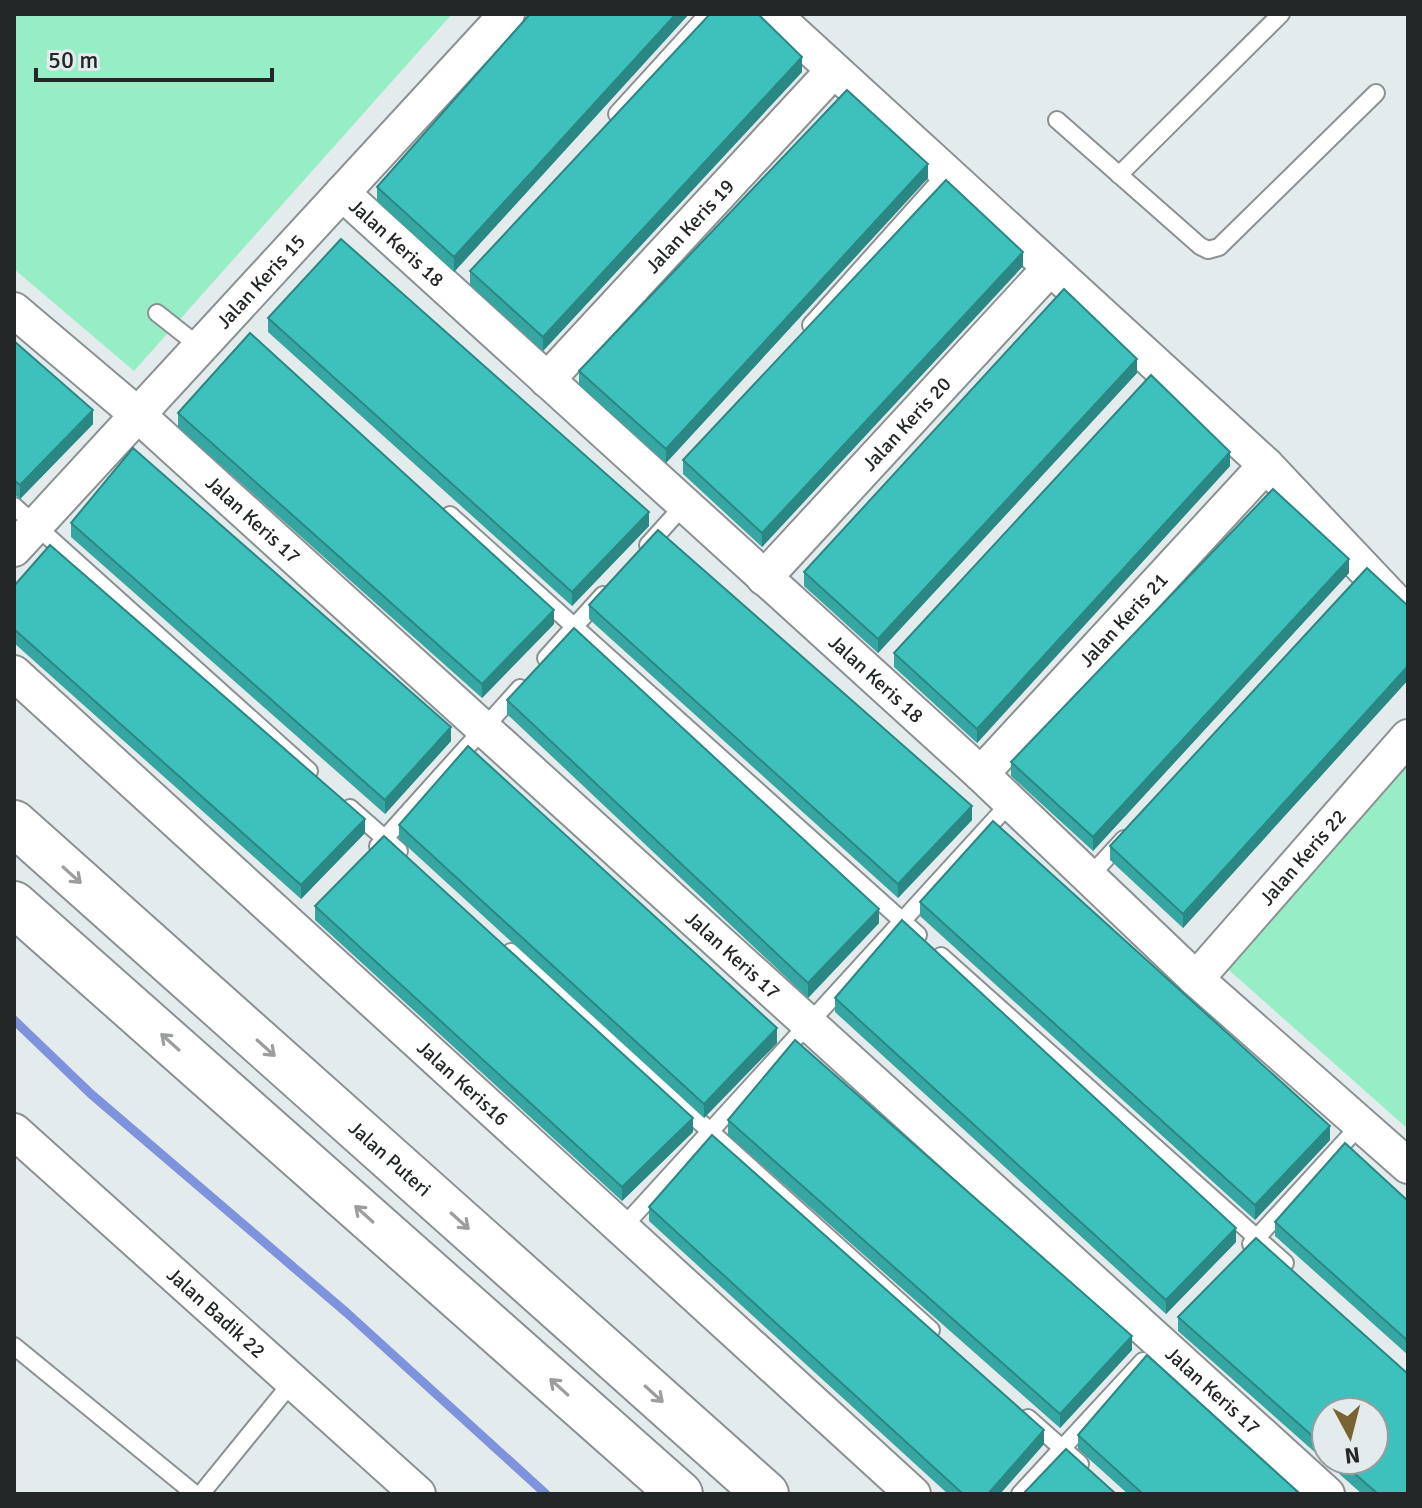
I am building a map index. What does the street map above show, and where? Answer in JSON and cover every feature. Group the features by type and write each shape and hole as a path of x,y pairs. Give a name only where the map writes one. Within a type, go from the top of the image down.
{"main road":[{"name":"Jalan Puteri","path":"14,823 766,1494"},
{"path":"14,904 680,1494"}],"street":[{"name":"Jalan Keris 15","path":"21,527 138,415 200,347 234,322 342,193 507,14"},
{"path":"773,14 1050,268 1154,373 1266,465 1362,577 1408,615"},
{"name":"Jalan Keris 19","path":"547,380 833,71"},
{"name":"Jalan Keris 18","path":"342,193 458,289 547,380 675,489 764,578 884,676 1010,803 1196,979 1408,1166"},
{"name":"Jalan Keris 20","path":"764,578 1050,268"},
{"name":"Jalan Keris 17","path":"14,310 138,415 808,1024 1165,1337 1327,1494"},
{"name":"Jalan Keris 21","path":"981,774 1266,465"},
{"name":"Jalan Keris16","path":"14,673 304,928 622,1228 913,1494"},
{"name":"Jalan Keris 22","path":"1196,979 1408,737"},
{"name":"Jalan Badik 22","path":"14,1131 418,1494"}],"lane":[{"path":"602,131 708,14"},
{"path":"1119,175 1281,14"},
{"path":"1057,120 1208,250 1219,247 1376,93"},
{"path":"800,336 946,174"},
{"path":"157,313 200,347"},
{"path":"634,560 675,489"},
{"path":"436,503 1303,1280"},
{"path":"21,527 408,859"},
{"path":"365,859 614,583"},
{"path":"622,1228 1010,803"},
{"path":"1089,877 1132,830"},
{"path":"501,943 945,1342"},
{"path":"1235,1261 1361,1124"},
{"path":"1020,1494 1165,1337"},
{"path":"14,1346 198,1494 293,1381"},
{"path":"1015,1406 1093,1476"}],"green space":[{"path":"14,14 452,14 134,371 14,269"},
{"path":"1408,752 1408,1129 1221,963"}],"building":[{"path":"530,14 676,14 454,257 377,187"},
{"path":"710,14 758,14 802,57 543,337 470,271"},
{"path":"847,90 928,164 666,449 579,371"},
{"path":"946,180 1023,252 762,533 683,460"},
{"path":"341,239 649,512 572,592 268,318"},
{"path":"1064,289 1137,359 878,639 804,572"},
{"path":"250,333 554,610 482,684 178,413"},
{"path":"14,341 93,410 20,485 14,480"},
{"path":"1151,375 1230,452 977,729 894,653"},
{"path":"133,448 451,727 385,800 71,523"},
{"path":"1273,489 1349,559 1093,837 1011,762"},
{"path":"658,530 972,806 898,884 589,605"},
{"path":"50,545 365,819 301,885 14,629 14,586"},
{"path":"1367,568 1408,606 1408,666 1183,914 1110,846"},
{"path":"574,628 879,909 808,983 507,700"},
{"path":"468,746 777,1028 704,1104 399,825"},
{"path":"993,821 1330,1126 1255,1205 920,902"},
{"path":"384,836 693,1118 622,1187 315,906"},
{"path":"902,920 1236,1228 1166,1300 835,998"},
{"path":"795,1040 1132,1336 1060,1414 728,1120"},
{"path":"712,1135 1044,1430 988,1494 963,1494 649,1207"},
{"path":"1345,1143 1408,1201 1408,1341 1275,1222"},
{"path":"1256,1238 1408,1374 1408,1494 1378,1494 1357,1476 1390,1476 1390,1396 1310,1396 1310,1434 1178,1317"},
{"path":"1147,1355 1300,1494 1143,1494 1078,1435"},
{"path":"1066,1449 1116,1494 1023,1494"}],"waterway":[{"path":"14,1020 91,1094 347,1313 546,1494"}]}
